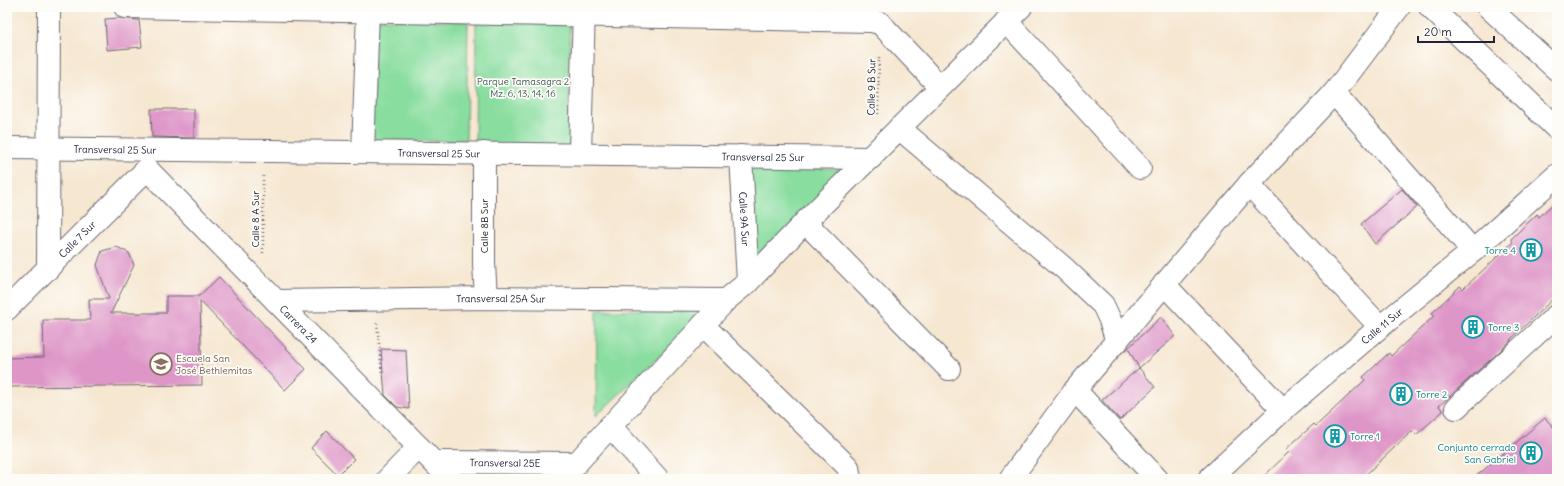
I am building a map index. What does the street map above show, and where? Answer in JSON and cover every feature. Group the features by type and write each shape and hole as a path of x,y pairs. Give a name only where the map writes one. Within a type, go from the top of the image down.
{"street":[{"path":"48,269 49,7"},
{"path":"125,7 368,11 584,12 870,21 880,23 940,87"},
{"path":"1010,479 1075,390 1249,184 1334,93 1399,7"},
{"path":"1430,7 1557,129"},
{"path":"1488,7 1557,70"},
{"path":"363,152 368,11"},
{"path":"580,154 584,12"},
{"path":"562,479 726,300 748,282 805,222 1014,14 1140,168"},
{"path":"1334,93 1473,251"},
{"path":"899,128 1064,268 1103,305 1110,320 1117,342"},
{"name":"Transversal 25 Sur","path":"7,148 741,156 874,154"},
{"name":"Calle 8B Sur","path":"484,153 484,264 486,298"},
{"name":"Calle 9A Sur","path":"741,156 748,282"},
{"name":"Calle 7 Sur","path":"11,301 48,269 148,169"},
{"name":"Carrera 24","path":"148,169 450,479"},
{"name":"Calle 11 Sur","path":"1209,479 1283,410 1380,327 1473,251 1557,175"},
{"path":"1249,184 1380,327"},
{"path":"805,222 949,369"},
{"path":"1164,284 1283,410"},
{"name":"Transversal 25A Sur","path":"269,294 376,300 486,298 726,300"},
{"path":"1456,408 1557,314"},
{"path":"703,325 848,467 850,479"},
{"path":"1075,390 1158,479"},
{"path":"610,426 658,479"},
{"path":"388,479 426,455"},
{"name":"Transversal 25E","path":"426,455 577,462"}],"path":[{"name":"Calle 9 B Sur","path":"874,154 880,23"},
{"name":"Calle 8 A Sur","path":"263,151 269,294"},
{"path":"376,300 382,375"}],"green space":[{"path":"375,19 468,22 466,141 371,141"},
{"name":"Parque Tamasagra 2 Mz. 6, 13, 14, 16","path":"476,23 570,24 569,150 475,149"},
{"path":"748,166 850,169 752,272"},
{"path":"597,310 709,310 596,416"}],"building":[{"path":"119,18 139,20 142,47 107,50 105,19"},
{"path":"151,109 194,109 194,138 152,137"},
{"path":"1402,189 1417,207 1375,244 1361,224"},
{"path":"1557,200 1557,295 1510,340 1511,341 1439,406 1443,411 1416,435 1412,431 1361,479 1261,479 1289,452 1286,449 1314,424 1316,426 1365,380 1363,377 1389,353 1391,356 1434,316 1432,313 1460,286 1463,289 1513,242 1511,239 1537,214 1539,217"},
{"path":"117,247 129,253 134,265 111,313 166,313 166,296 199,296 219,277 306,369 285,390 200,301 202,385 7,387 7,358 44,357 43,320 90,320 89,299 109,299 97,265 102,251"},
{"path":"1161,317 1175,336 1139,368 1128,348"},
{"path":"381,349 406,350 409,409 397,407 385,395"},
{"path":"1139,368 1155,387 1120,420 1102,400"},
{"name":"Conjunto cerrado San Gabriel","path":"1545,418 1557,431 1557,479 1473,479"},
{"path":"327,431 354,459 338,475 311,448"}],"place":[{"name":"Torre 4","path":"1531,250"},
{"name":"Torre 3","path":"1473,327"},
{"name":"Escuela San José Bethlemitas","path":"161,364"},
{"name":"Torre 2","path":"1401,394"},
{"name":"Torre 1","path":"1335,436"},
{"name":"Conjunto cerrado San Gabriel","path":"1531,453"}]}
